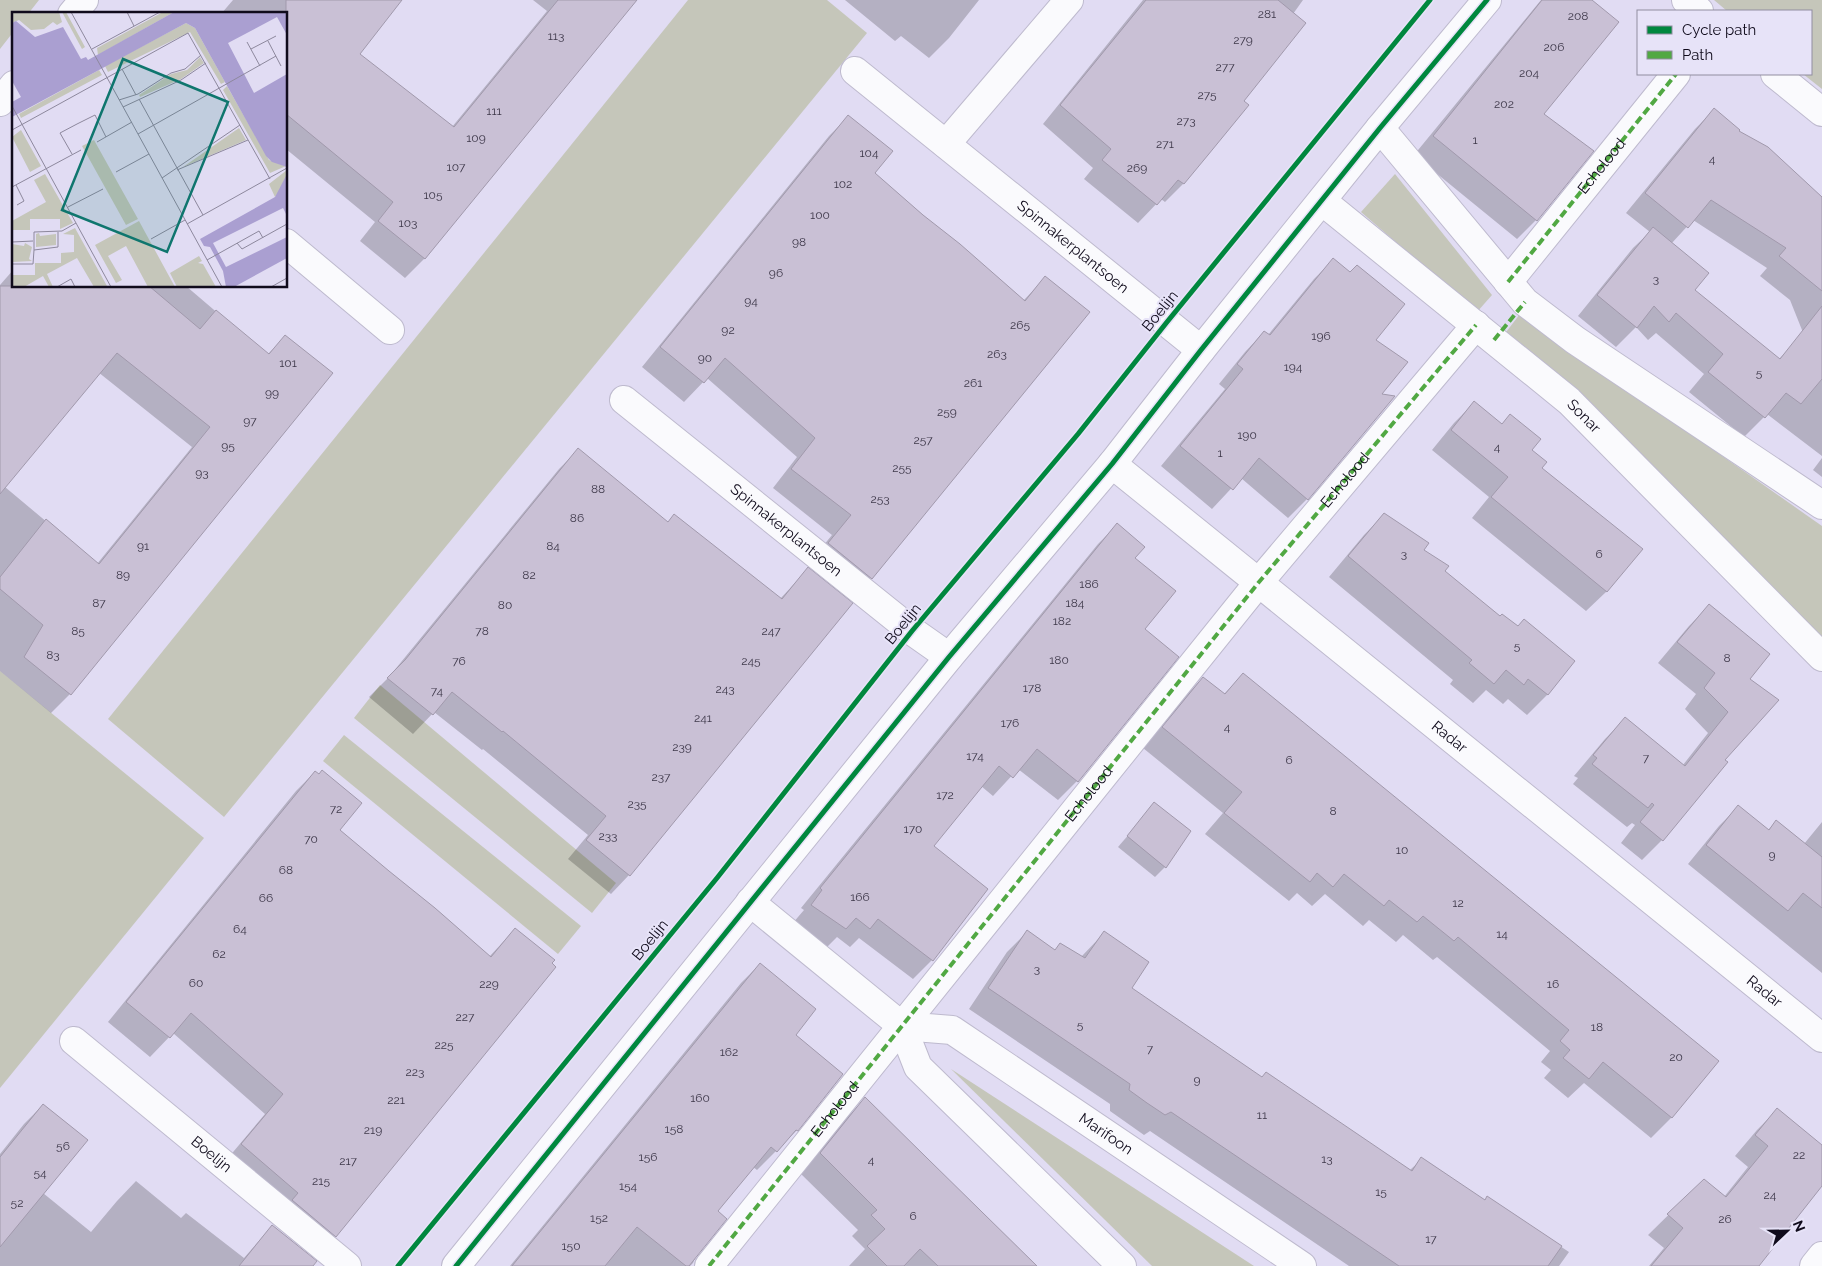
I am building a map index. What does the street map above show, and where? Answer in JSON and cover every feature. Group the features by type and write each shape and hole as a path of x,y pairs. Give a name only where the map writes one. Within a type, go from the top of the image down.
{"street":[{"path":"74,12 84,0"},
{"path":"946,144 1069,0"},
{"path":"456,1266 949,657 1112,464 1201,350 1380,128 1487,0"},
{"path":"1686,0 1698,10"},
{"name":"Spinnakerplantsoen","path":"855,71 1201,350"},
{"name":"Echolood","path":"1508,282 1675,75"},
{"path":"1777,75 1822,112"},
{"path":"0,102 12,87"},
{"path":"1380,128 1525,302 1575,340 1822,505"},
{"name":"Sonar","path":"1322,201 1569,401 1822,657"},
{"path":"288,245 390,330"},
{"name":"Echolood","path":"708,1266 1258,582 1476,325"},
{"name":"Spinnakerplantsoen","path":"624,400 897,619 949,657"},
{"name":"Radar","path":"1112,464 1822,1038"},
{"path":"750,902 902,1026 918,1067 1122,1266"},
{"name":"Marifoon","path":"902,1026 952,1030 1302,1266"},
{"name":"Boelijn","path":"74,1041 347,1266"},
{"path":"1814,1266 1822,1256"}],"shaded area":[{"path":"0,0 39,0 30,12 12,12 12,34 0,49"},
{"path":"688,0 827,0 867,33 224,817 108,719"},
{"path":"1714,0 1822,0 1822,89 1804,75 1812,75 1812,10 1726,10"},
{"path":"1395,174 1492,295 1477,312 1361,212"},
{"path":"1520,314 1822,526 1822,640 1503,336"},
{"path":"0,671 204,838 0,1088"},
{"path":"380,685 616,883 592,913 354,718"},
{"path":"344,735 581,926 558,954 323,761"},
{"path":"951,1069 1254,1266 1152,1266"}],"building":[{"path":"286,0 402,0 360,54 454,127 558,0 637,0 425,259 378,221 393,202 288,116 288,12 286,12"},
{"path":"1146,0 1278,0 1306,23 1244,101 1249,105 1184,184 1178,180 1157,205 1102,160 1111,149 1060,105"},
{"path":"1542,0 1592,0 1619,22 1544,114 1594,151 1537,221 1433,136"},
{"path":"1714,108 1739,131 1768,147 1822,197 1822,291 1779,256 1786,248 1711,200 1688,228 1645,193"},
{"path":"848,115 893,151 875,173 1025,301 1045,276 1090,312 872,579 828,543 851,515 791,469 815,438 725,358 704,383 660,347"},
{"path":"1653,227 1709,273 1695,290 1780,359 1822,306 1822,379 1801,404 1786,393 1765,418 1708,372 1723,354 1676,313 1669,322 1654,306 1637,328 1597,295"},
{"path":"1333,258 1350,272 1357,265 1405,304 1376,340 1408,362 1382,394 1395,396 1308,500 1259,458 1233,490 1180,446 1243,369 1237,364 1264,331 1270,335"},
{"path":"0,286 12,286 12,288 151,288 200,329 216,310 269,354 285,335 333,373 71,695 24,657 43,625 0,589 0,577 46,519 99,564 210,427 117,353 0,494"},
{"path":"1474,401 1502,424 1510,414 1541,439 1532,450 1547,462 1542,468 1643,549 1607,592 1491,497 1508,477 1451,430"},
{"path":"578,448 668,522 674,514 782,599 808,567 853,603 630,876 586,840 606,816 503,731 452,692 433,715 387,678 405,660"},
{"path":"1384,513 1429,543 1424,550 1449,566 1445,571 1500,616 1502,614 1518,626 1524,619 1575,661 1548,695 1528,679 1524,685 1506,670 1494,684 1469,663 1472,660 1348,556"},
{"path":"1117,523 1145,547 1135,558 1176,591 1145,629 1179,657 1078,782 1037,749 1013,778 999,766 934,846 988,889 933,961 878,919 870,929 856,918 846,929 811,905 822,890 820,888"},
{"path":"1709,604 1770,654 1750,679 1779,700 1725,760 1728,762 1663,841 1640,822 1654,805 1652,803 1648,808 1592,764 1597,758 1593,755 1625,717 1685,766 1728,712 1704,688 1715,673 1677,642"},
{"path":"1243,673 1719,1061 1672,1118 1603,1062 1589,1079 1563,1058 1570,1050 1560,1041 1569,1030 1458,937 1454,941 1423,916 1417,922 1389,900 1384,906 1344,874 1333,887 1317,873 1310,882 1224,813 1242,792 1162,727 1203,677 1225,694"},
{"path":"322,770 362,803 340,830 491,957 515,928 555,960 552,963 556,967 336,1237 292,1200 298,1193 241,1144 283,1094 191,1013 170,1038 126,1002 315,771 319,774"},
{"path":"1154,802 1191,831 1166,868 1127,836"},
{"path":"1738,805 1769,830 1776,820 1822,857 1822,908 1803,893 1788,911 1706,845"},
{"path":"1027,930 1055,950 1060,943 1085,958 1104,931 1149,962 1132,988 1262,1077 1266,1072 1412,1171 1421,1157 1485,1200 1487,1196 1562,1246 1548,1266 1399,1266 1171,1112 1165,1115 1147,1103 1129,1090 1130,1084 988,988"},
{"path":"760,963 816,1009 796,1035 843,1074 798,1131 796,1130 777,1152 771,1147 718,1211 727,1219 689,1266 686,1266 637,1227 605,1266 512,1266"},
{"path":"865,1097 1037,1266 938,1266 920,1249 904,1266 887,1266 867,1246 885,1229 871,1215 877,1210 820,1153"},
{"path":"43,1104 88,1140 0,1247 0,1157"},
{"path":"1777,1108 1822,1145 1822,1186 1759,1266 1651,1266 1683,1228 1667,1214 1704,1179 1726,1197 1768,1146 1755,1135"},
{"path":"272,1225 317,1261 313,1266 239,1266"}],"marked path":[{"path":"1508,282 1675,75"},
{"path":"1494,340 1525,302"},
{"path":"709,1266 1259,582 1476,325"}],"cycle path":[{"path":"398,1266 717,878 912,631 1078,434 1430,0"},
{"path":"456,1266 949,657 1112,464 1201,350 1380,128 1487,0"}]}
